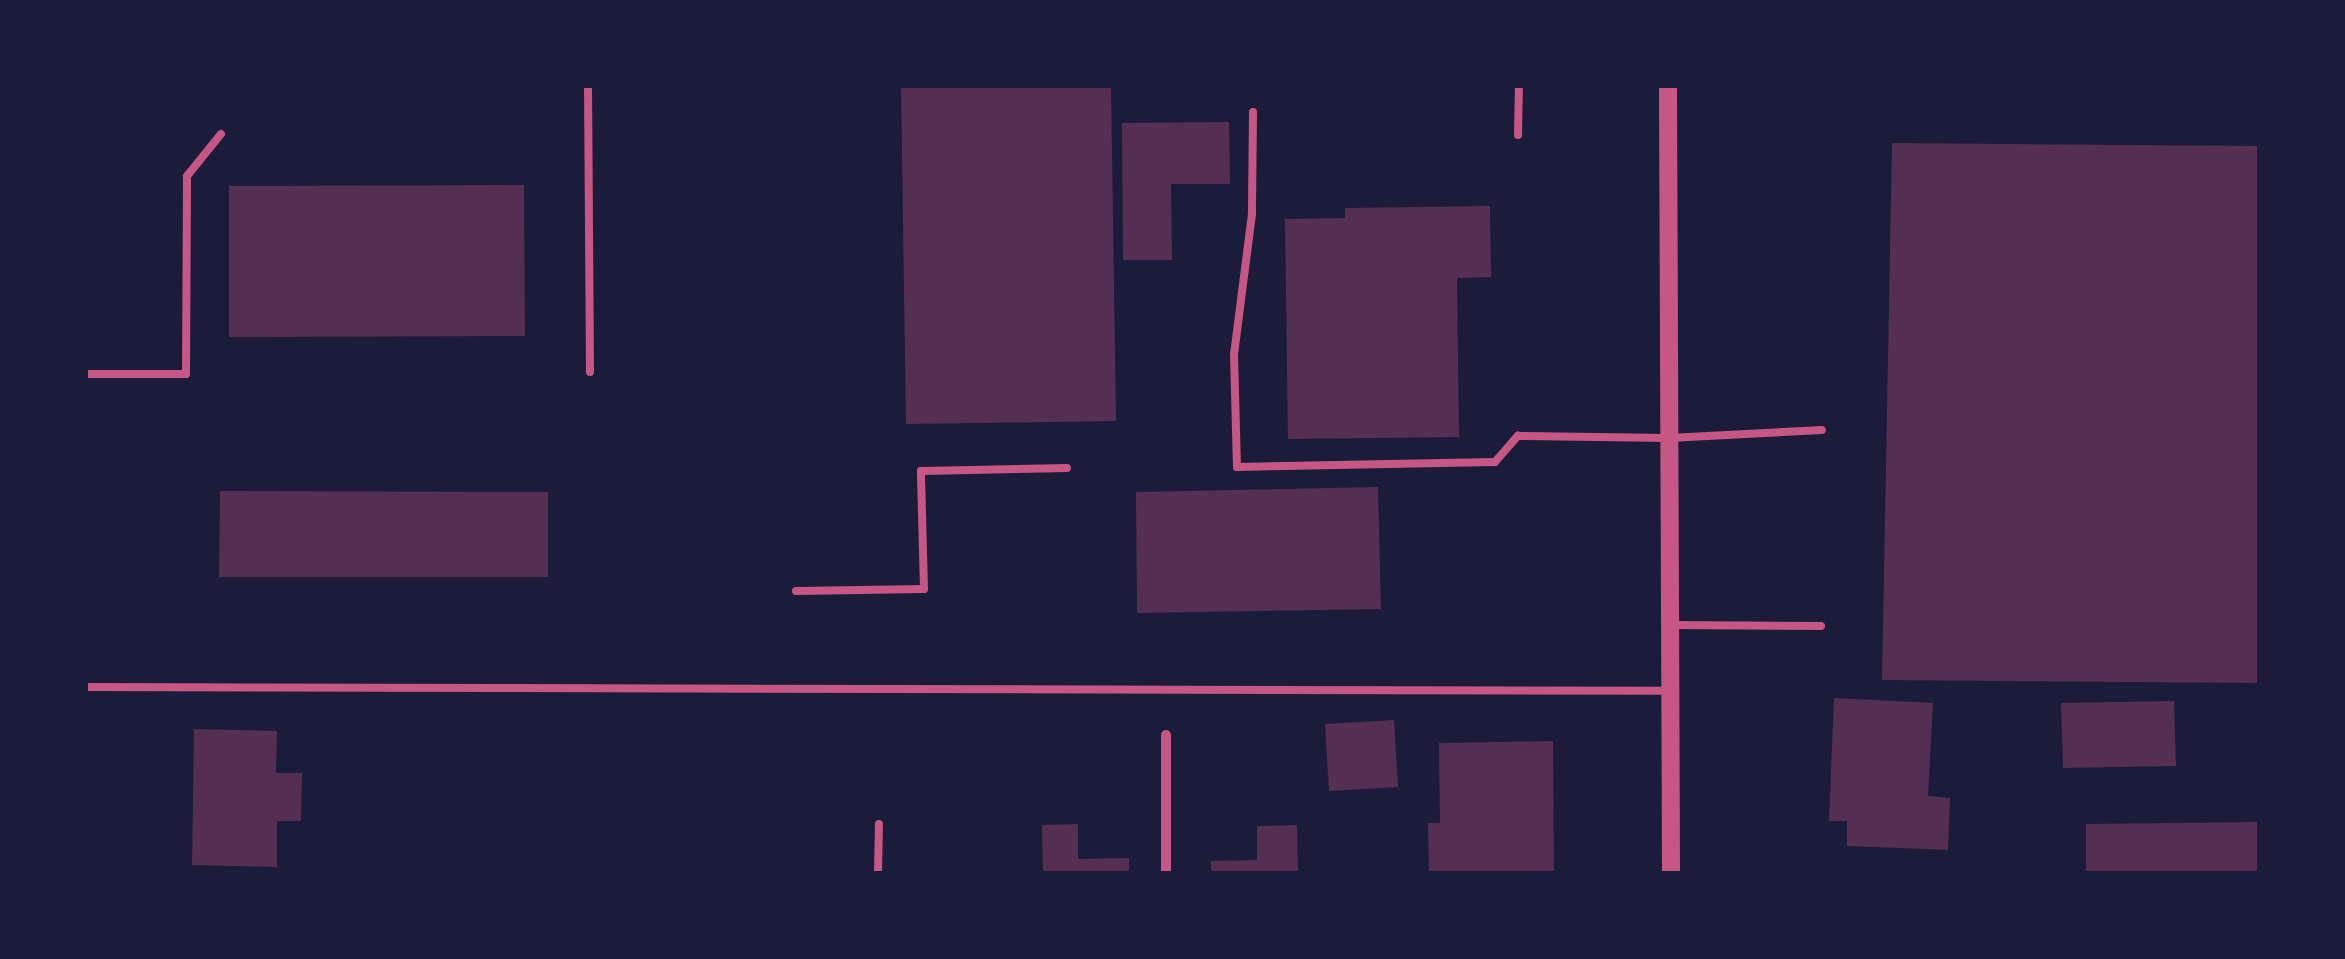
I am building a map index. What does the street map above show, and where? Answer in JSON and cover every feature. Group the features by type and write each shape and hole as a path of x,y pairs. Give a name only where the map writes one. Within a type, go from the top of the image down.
{"street":[{"path":"1668,85 1671,874"},
{"path":"1166,736 1166,874"}],"lane":[{"path":"588,85 590,372"},
{"path":"1518,135 1519,85"},
{"path":"1253,112 1252,214 1234,354 1237,467 1495,462 1518,436 1669,438 1822,430"},
{"path":"85,374 186,374 186,176 220,134"},
{"path":"796,591 924,589 921,471 1067,468"},
{"path":"1669,625 1821,626"},
{"path":"85,687 1670,691"},
{"path":"878,824 878,874"}],"building":[{"path":"901,85 1111,85 1116,421 906,424"},
{"path":"1229,122 1230,184 1171,184 1172,260 1123,260 1122,123"},
{"path":"1892,143 2260,146 2260,683 1882,680"},
{"path":"524,185 525,336 229,337 229,186"},
{"path":"1490,206 1491,277 1457,278 1459,437 1288,439 1285,219 1345,218 1345,208"},
{"path":"1378,487 1381,609 1137,613 1136,492"},
{"path":"220,491 548,492 548,577 219,577"},
{"path":"1834,698 1933,703 1928,796 1950,798 1948,850 1847,846 1847,821 1829,821"},
{"path":"2174,701 2176,766 2063,768 2061,703"},
{"path":"1394,720 1398,787 1329,791 1325,724"},
{"path":"194,729 277,731 276,773 302,773 301,821 277,821 277,867 192,865"},
{"path":"1553,741 1554,874 1429,874 1428,823 1440,823 1439,743"},
{"path":"2260,822 2260,874 2086,874 2086,824"},
{"path":"1078,824 1078,859 1129,858 1129,874 1043,874 1042,825"},
{"path":"1297,825 1298,874 1211,874 1211,861 1257,860 1257,826"}]}
